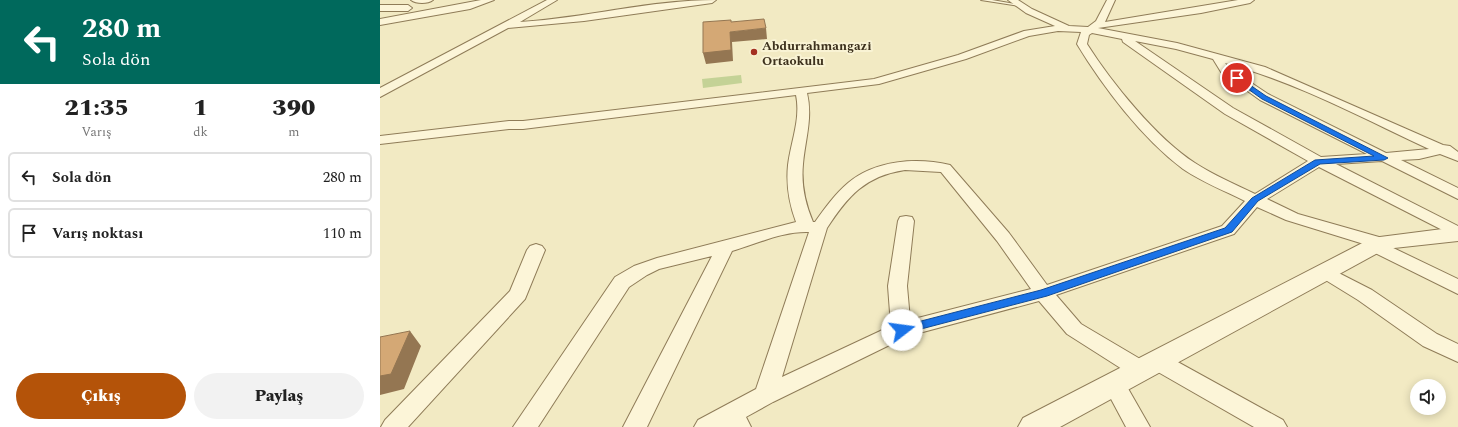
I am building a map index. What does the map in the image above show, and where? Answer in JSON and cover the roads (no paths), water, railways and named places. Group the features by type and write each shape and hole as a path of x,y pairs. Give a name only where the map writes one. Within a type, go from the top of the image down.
{"street":[{"path":"408,18 408,8 416,0 429,0"},
{"path":"464,7 478,0"},
{"path":"380,22 464,7 490,0"},
{"path":"380,93 553,0"},
{"path":"380,104 482,44 504,26 578,20 669,5 712,0"},
{"path":"1111,0 1100,22 1085,34 1082,44 1100,73 1155,137 1189,166 1292,217 1378,245 1458,287"},
{"path":"380,140 509,125 523,125 603,114 801,92 886,80 962,57 1027,33 1050,29 1094,28 1250,0"},
{"path":"1015,2 1039,16 1071,29"},
{"path":"380,8 408,8"},
{"path":"1094,28 1118,35 1177,46 1261,69 1289,80 1458,157"},
{"path":"1118,35 1138,47 1228,110 1318,161 1398,200 1458,234"},
{"path":"1216,56 1225,70 1264,97 1458,194"},
{"path":"801,92 804,99 795,173 795,196 812,227"},
{"path":"380,148 506,132 523,125"},
{"path":"706,427 736,420 765,395 902,330 1043,293 1228,230 1255,200 1318,161 1419,155 1441,149 1458,148"},
{"path":"765,395 812,227 862,177 881,170 905,166 945,168 1003,238 1043,293 1074,329 1275,427"},
{"path":"902,330 898,310 898,281 905,239 906,221"},
{"path":"525,427 622,282 650,267 680,257 725,247 739,242 812,227"},
{"path":"1032,427 1378,245 1458,234"},
{"path":"636,427 725,247"},
{"path":"393,427 518,294 536,250"},
{"path":"1325,272 1365,295 1430,340 1458,354"},
{"path":"1114,384 1138,427"}],"lane":[{"path":"983,0 1015,2"}],"place":[{"name":"Abdurrahmangazi Ortaokulu","path":"754,52"}]}
